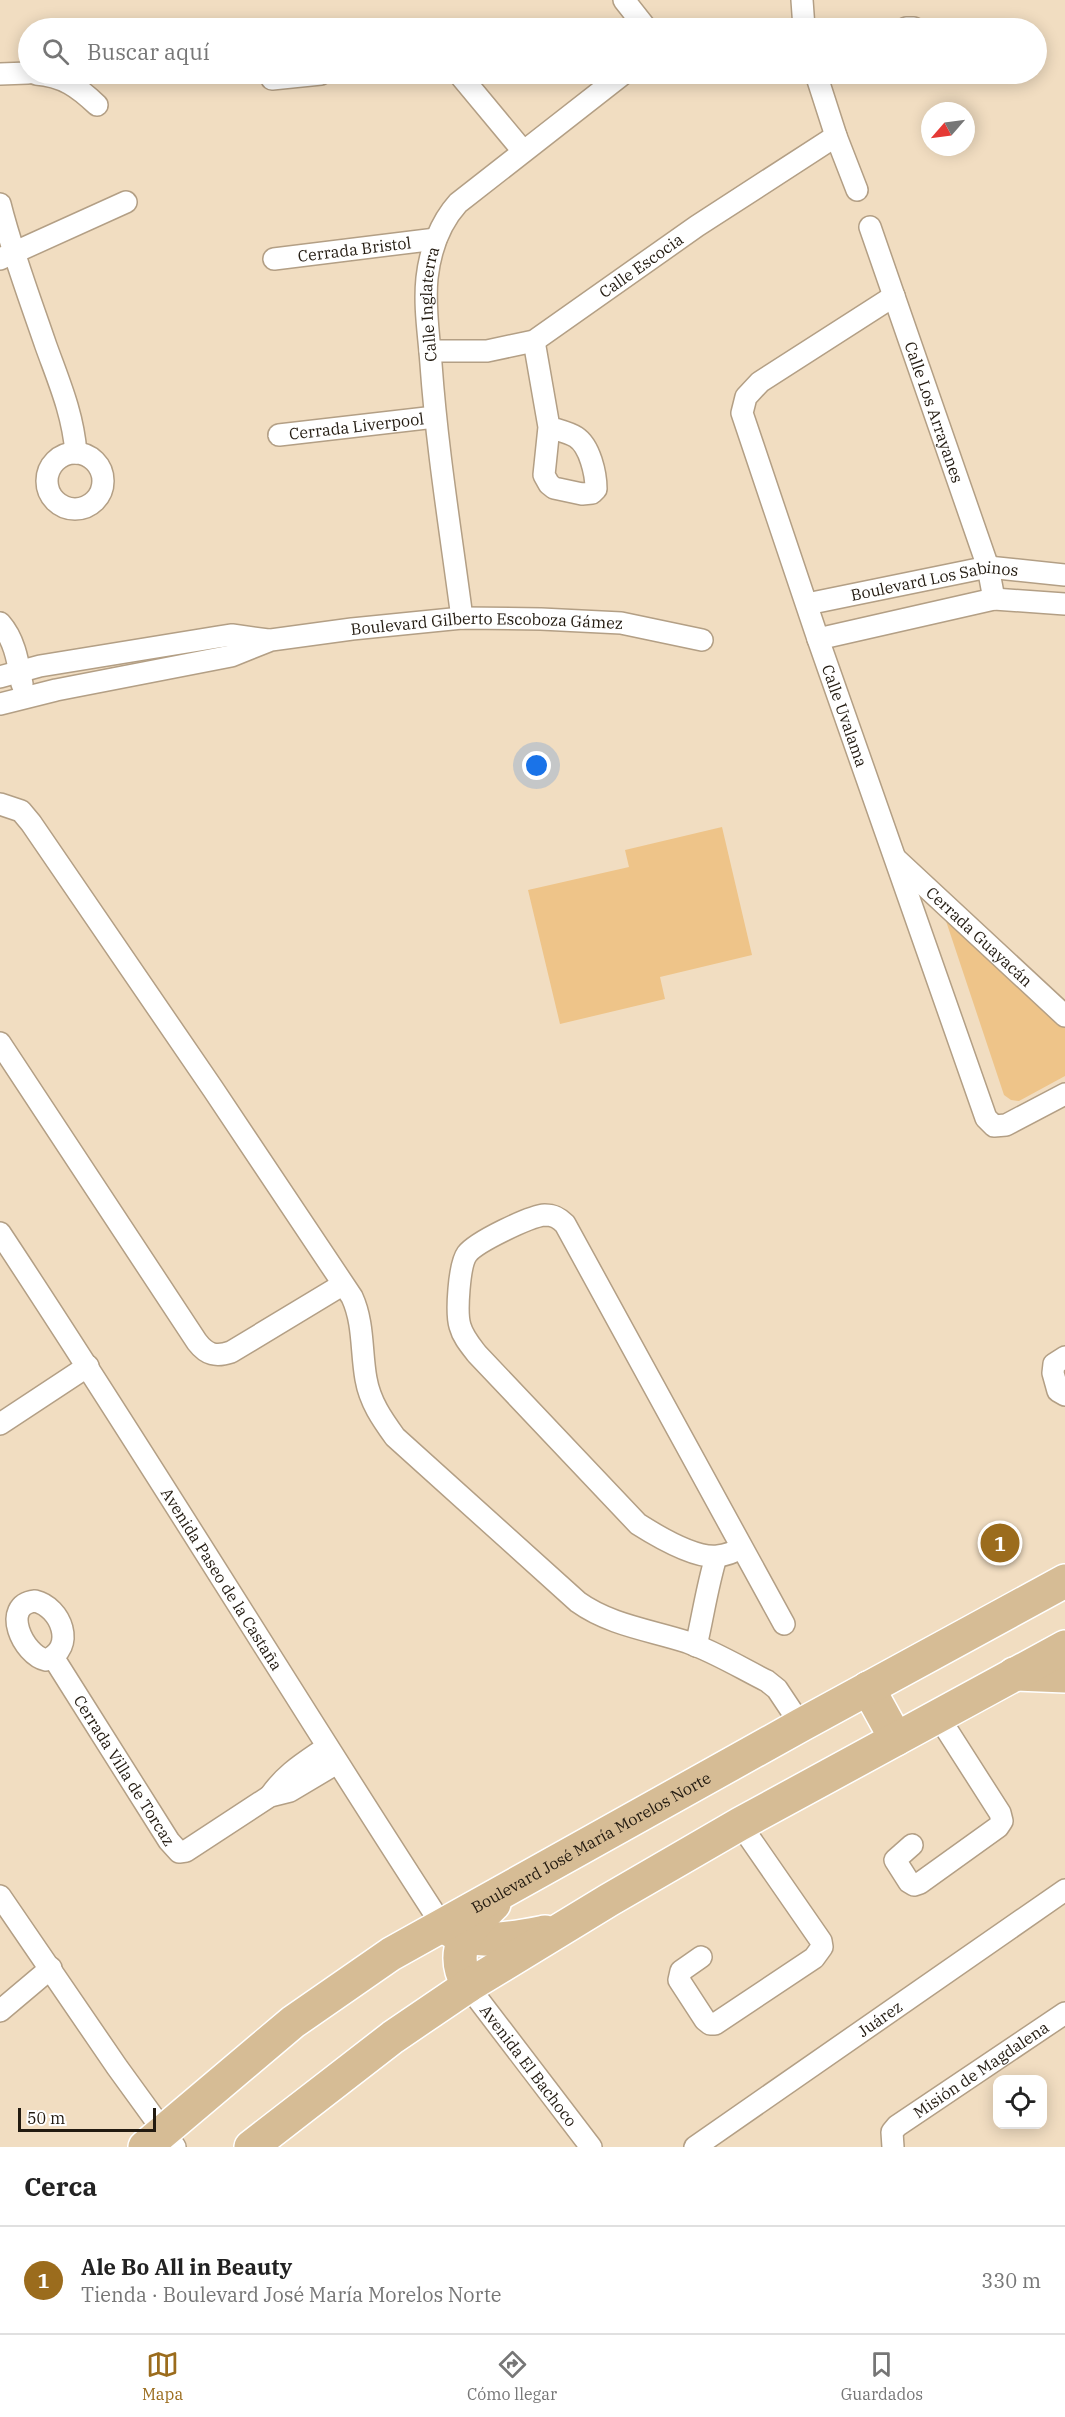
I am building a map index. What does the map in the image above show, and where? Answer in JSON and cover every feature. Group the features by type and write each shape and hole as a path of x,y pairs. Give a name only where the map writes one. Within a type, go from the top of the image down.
{"main road":[{"name":"Boulevard José María Morelos Norte","path":"161,2142 311,2008 391,1954 454,1930 517,1883 1065,1581"},
{"path":"251,2147 393,2037 468,1986 740,1824 1065,1647"},
{"path":"1012,1674 1065,1676"},
{"path":"868,1688 896,1739"},
{"path":"454,1930 482,1939 561,1929"},
{"path":"454,1930 460,1952 461,1974 468,1986"}],"street":[{"path":"624,0 638,18"},
{"path":"802,0 803,18"},
{"path":"0,74 18,73"},
{"path":"72,84 98,105"},
{"path":"467,84 523,151"},
{"name":"Calle Inglaterra","path":"462,618 435,417 425,306 427,276 436,239 448,214 458,203 610,84"},
{"path":"819,84 857,190"},
{"name":"Calle Escocia","path":"430,351 487,351 534,341 697,226 836,136"},
{"path":"7,256 126,202"},
{"path":"0,204 7,256 67,400 74,429 76,453"},
{"name":"Calle Los Arrayanes","path":"870,227 988,567 994,599"},
{"name":"Cerrada Bristol","path":"274,259 436,239"},
{"name":"Calle Uvalama","path":"894,296 760,382 746,397 743,406 746,427 988,1122 994,1126 1006,1125 1065,1094"},
{"path":"534,341 549,427"},
{"name":"Cerrada Liverpool","path":"279,435 435,417"},
{"name":"Boulevard Los Sabinos","path":"807,604 988,567 1065,575"},
{"name":"Boulevard Los Sabinos","path":"818,639 994,599 1065,604"},
{"name":"Boulevard Gilberto Escoboza Gámez","path":"0,704 56,690 231,656 272,640 462,618 621,623 702,640"},
{"path":"0,623 11,639 10,674 26,699"},
{"name":"Boulevard Gilberto Escoboza Gámez","path":"10,674 39,666 232,635 272,640"},
{"path":"0,804 21,811 31,824 352,1297 359,1315 366,1381 374,1406 395,1437 594,1614 690,1643 767,1681 777,1689 801,1725"},
{"name":"Cerrada Guayacán","path":"894,857 1065,1016"},
{"path":"0,1043 197,1342 208,1353 216,1356 231,1353 342,1285"},
{"path":"741,1548 716,1557 701,1554 667,1541 638,1524 477,1354 467,1342 458,1320 461,1273 468,1252 479,1244 534,1217 554,1216 565,1224 784,1624"},
{"name":"Avenida Paseo de la Castaña","path":"0,1233 88,1366 332,1755 454,1930"},
{"path":"1065,1357 1054,1364 1053,1373 1058,1391 1065,1395"},
{"path":"0,1424 88,1366"},
{"path":"690,1643 699,1599 705,1594 716,1557"},
{"name":"Cerrada Villa de Torcaz","path":"53,1657 169,1841 179,1852 186,1851 270,1796 290,1791 332,1755"},
{"path":"912,1845 895,1860 909,1882 914,1885 989,1833 1002,1821 1000,1813 938,1716"},
{"path":"701,1957 681,1971 679,1980 705,2020 710,2024 716,2024 814,1958 822,1947 821,1941 740,1824"},
{"name":"Juárez","path":"695,2147 1065,1890"},
{"path":"0,1896 117,2067 161,2142"},
{"path":"0,2011 51,1968"},
{"name":"Avenida El Bachoco","path":"468,1986 591,2147"},
{"name":"Misión de Magdalena","path":"893,2147 892,2132 897,2126 1065,2013"}],"shaded area":[{"path":"722,827 752,955 660,977 665,999 560,1024 528,890 629,867 625,850"},
{"path":"945,918 1065,1023 1065,1076 1019,1101 1011,1100 1004,1095"}],"place":[{"name":"Ale Bo All in Beauty","path":"1000,1543"}]}
